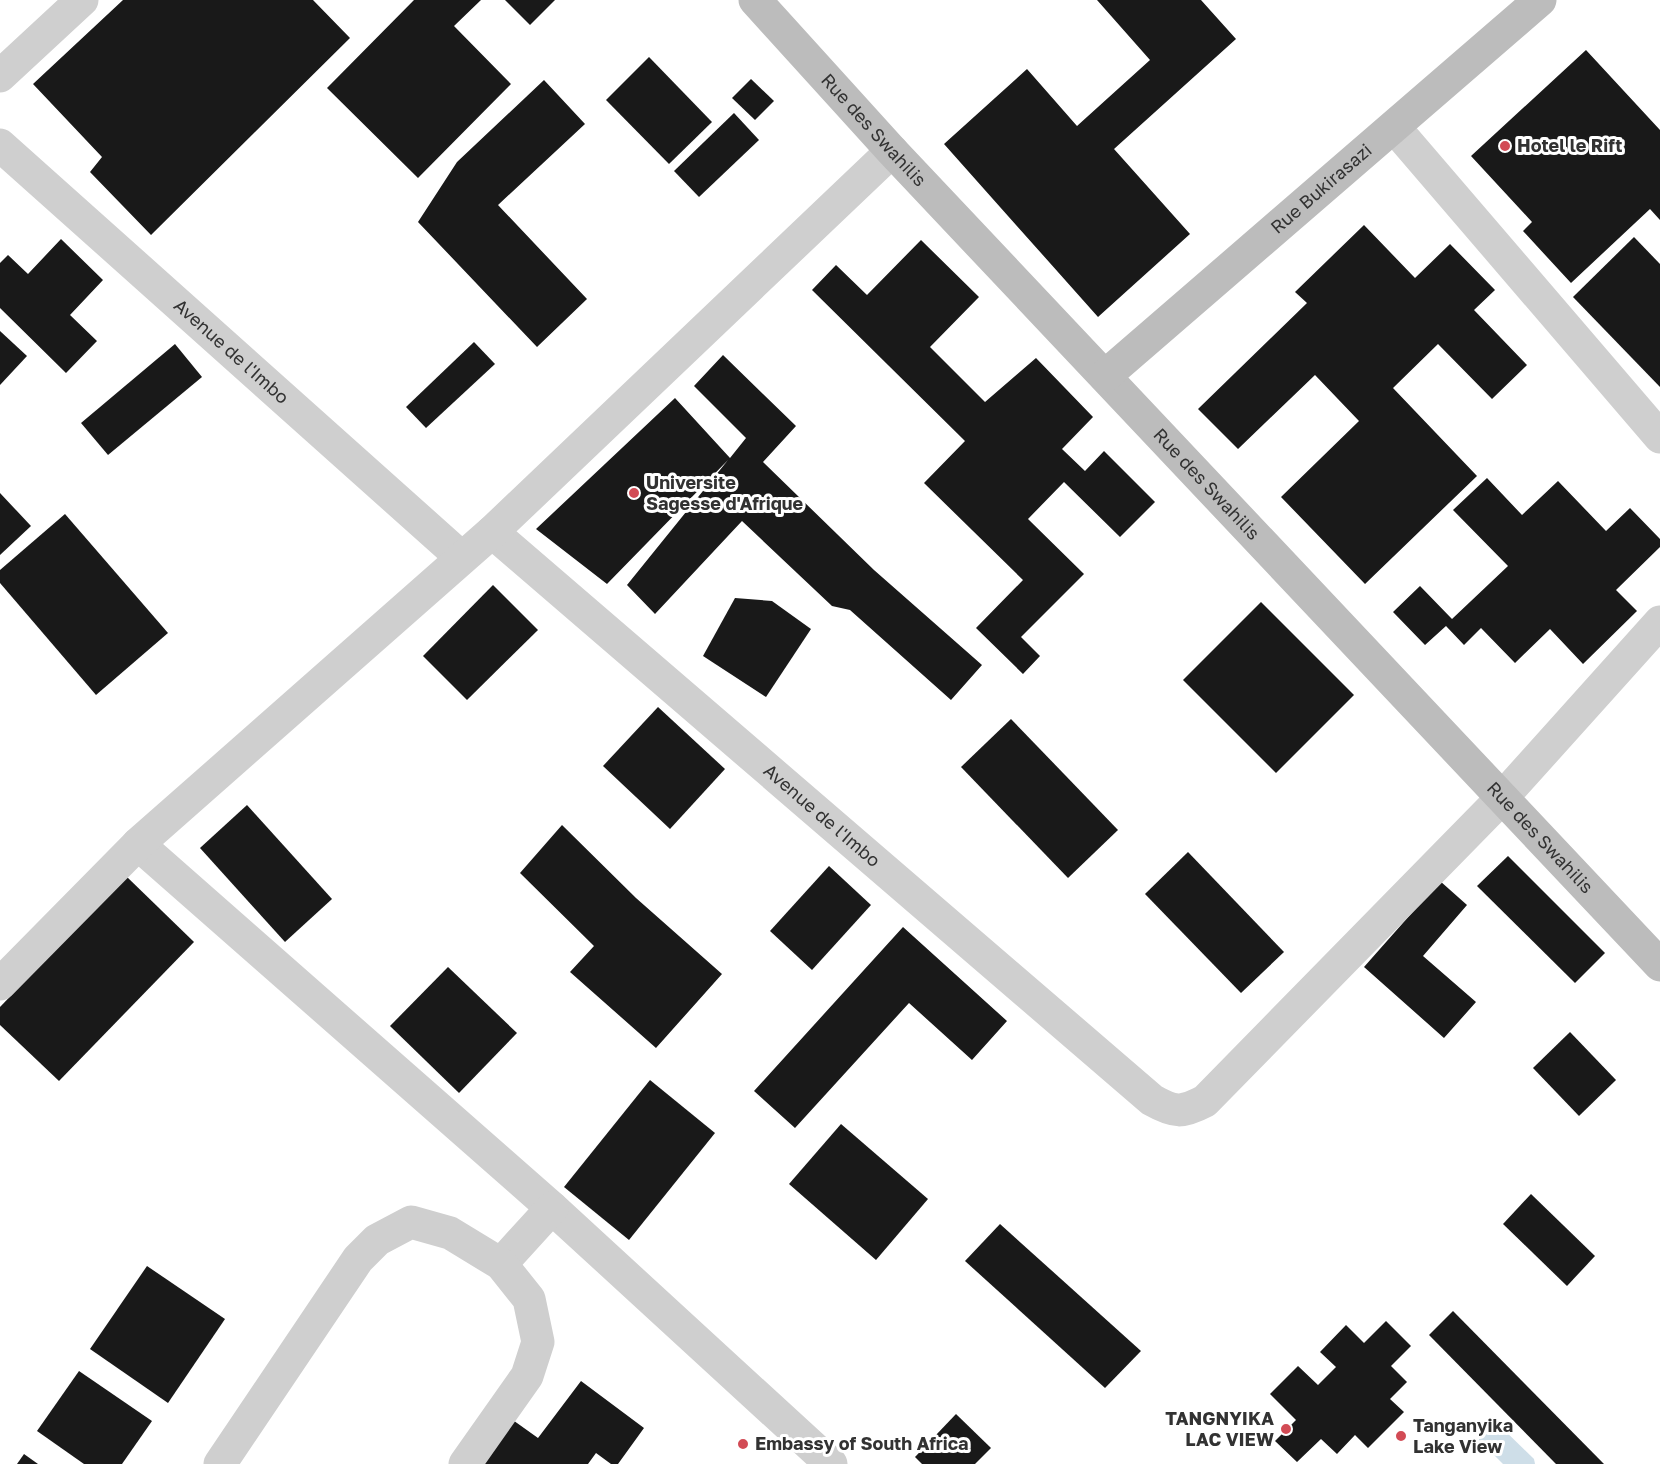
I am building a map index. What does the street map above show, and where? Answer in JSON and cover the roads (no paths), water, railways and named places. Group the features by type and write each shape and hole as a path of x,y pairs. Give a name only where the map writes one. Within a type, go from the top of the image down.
{"street":[{"path":"0,76 82,0"},
{"name":"Rue des Swahilis","path":"755,0 892,151 1660,965"},
{"name":"Rue Bukirasazi","path":"1105,376 1540,0"},
{"path":"1394,127 1660,437"},
{"name":"Avenue de l'Imbo","path":"0,145 462,558"},
{"path":"0,984 138,844 492,532 892,151"},
{"name":"Avenue de l'Imbo","path":"492,532 1152,1100 1169,1110 1188,1110 1205,1101 1501,799"},
{"path":"1501,799 1660,622"},
{"path":"138,844 552,1208 831,1464"},
{"path":"501,1264 552,1208"},
{"path":"220,1464 358,1259 377,1240 411,1222 450,1233 501,1264 529,1299 538,1342 527,1376 465,1464"}],"place":[{"name":"Hotel le Rift","path":"1505,146"},
{"name":"Universite Sagesse d'Afrique","path":"634,493"},
{"name":"TANGNYIKA LAC VIEW","path":"1286,1429"},
{"name":"Tanganyika Lake View","path":"1401,1436"},
{"name":"Embassy of South Africa","path":"743,1444"}]}
